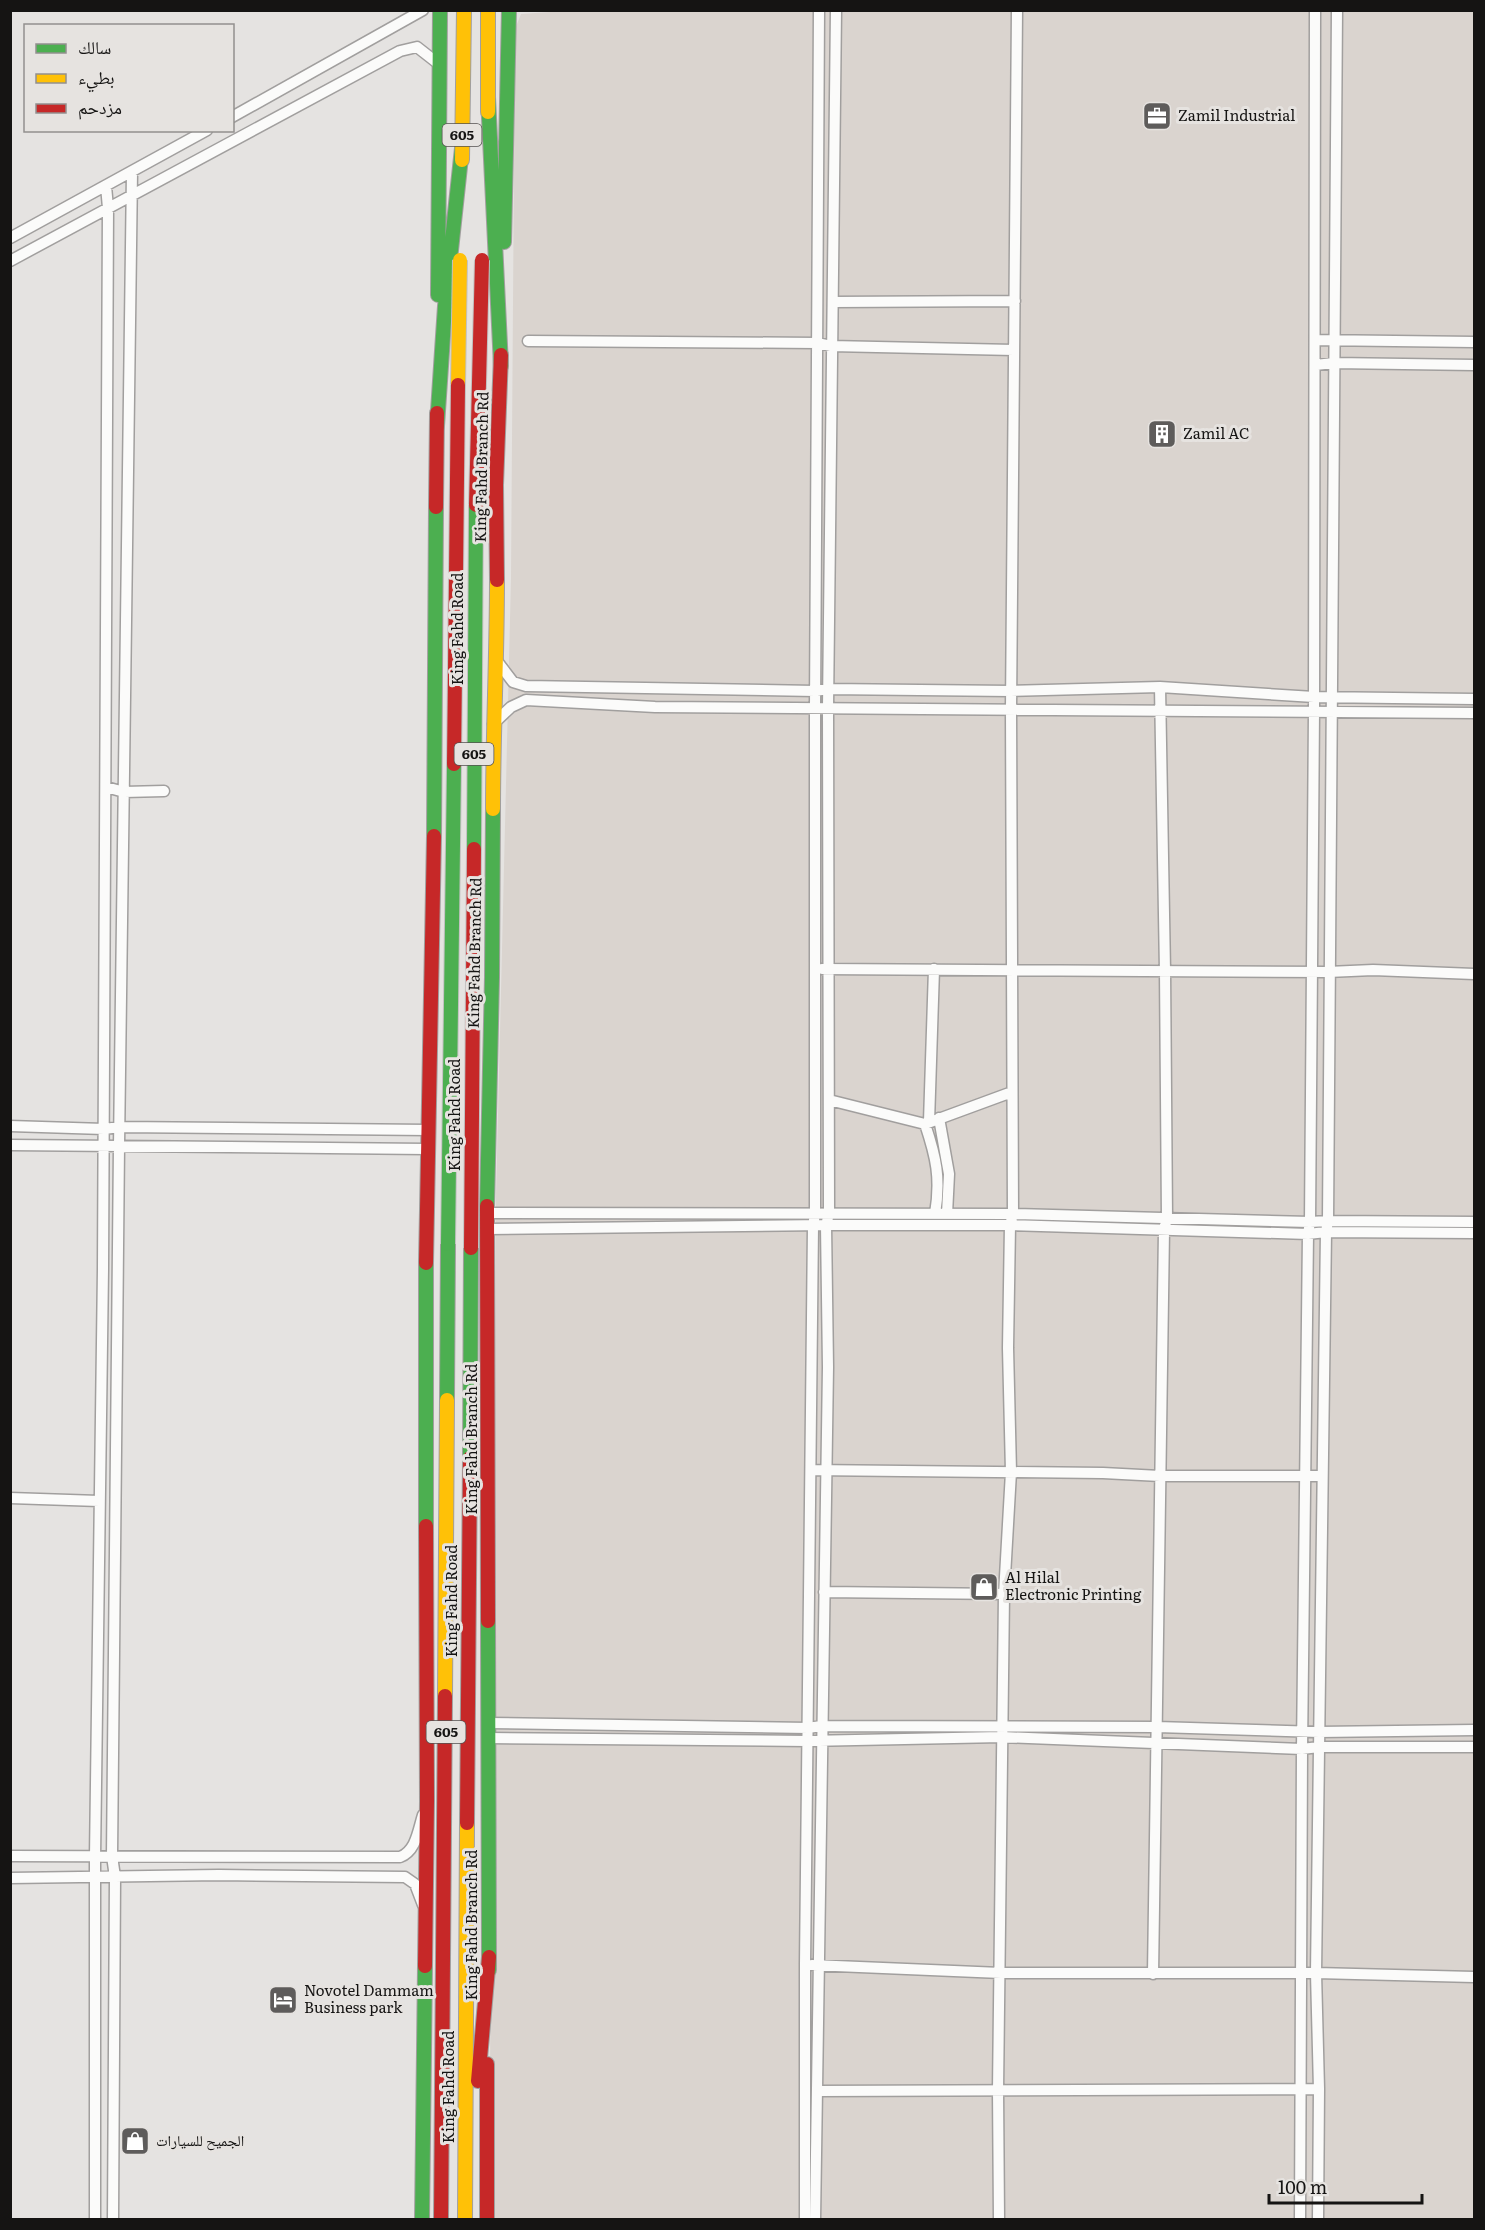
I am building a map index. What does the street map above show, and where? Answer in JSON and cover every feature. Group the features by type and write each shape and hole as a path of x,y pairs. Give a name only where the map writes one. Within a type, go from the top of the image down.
{"main road":[{"path":"422,2220 427,1801 425,1288 433,934 440,10"},
{"name":"King Fahd Road","path":"441,2220 448,1244 464,10"},
{"name":"King Fahd Road","path":"465,2220 476,480 489,10"},
{"name":"King Fahd Branch Rd","path":"487,2220 489,1723 487,1213 492,977 493,724 497,661 496,485 511,14"},
{"path":"488,97 501,366"},
{"path":"437,426 445,306 462,148"},
{"path":"433,934 442,822 449,810 462,809 470,814 480,829 492,977"},
{"path":"465,2220 489,1957"}],"street":[{"path":"234,116 423,10"},
{"path":"805,2220 807,1728 814,1220 819,10"},
{"path":"815,2220 826,1470 829,1100 828,689 836,10"},
{"path":"999,2220 998,2090 1004,1594 1011,1472 1008,1347 1012,1092 1011,691 1017,10"},
{"path":"1300,2220 1302,1732 1314,711 1315,10"},
{"path":"1318,2220 1316,1973 1327,1226 1337,10"},
{"path":"10,261 400,51 417,47 440,65"},
{"path":"10,238 203,132"},
{"path":"113,2220 115,1876 112,1856 132,172"},
{"path":"95,2220 95,1857 103,1269 106,787 108,208 106,186"},
{"path":"833,302 1015,301"},
{"path":"1315,340 1474,342"},
{"path":"528,341 817,343 831,346 1014,350"},
{"path":"1315,365 1334,363 1474,365"},
{"path":"497,661 513,682 526,686 815,691 828,689 1011,691 1160,687 1314,698 1474,699"},
{"path":"1153,1974 1165,1224 1165,971 1160,687"},
{"path":"655,707 656,690"},
{"path":"909,690 909,708"},
{"path":"493,724 511,706 526,700 655,707 1474,713"},
{"path":"106,787 124,792 164,791"},
{"path":"934,969 931,1121 939,1191 935,1214"},
{"path":"815,970 1311,972 1373,970 1474,974"},
{"path":"829,1100 931,1121 1012,1092"},
{"path":"931,1121 949,1174 947,1214"},
{"path":"10,1126 104,1129 120,1127 429,1130"},
{"path":"10,1145 427,1149"},
{"path":"487,1213 663,1214 814,1220"},
{"path":"663,1214 663,1227"},
{"path":"487,1229 663,1227 935,1214 1011,1220"},
{"path":"827,1219 1011,1220 1309,1228 1474,1222"},
{"path":"1327,1226 1474,1233"},
{"path":"811,1470 1103,1473 1160,1476 1322,1476"},
{"path":"10,1498 99,1501"},
{"path":"824,1592 1004,1594"},
{"path":"489,1723 807,1728 821,1726 1002,1732 1015,1737 1302,1749 1319,1747 1474,1747"},
{"path":"641,1739 642,1725"},
{"path":"1157,1727 1174,1744"},
{"path":"489,1738 822,1741 1157,1727 1302,1732 1474,1730"},
{"path":"10,1856 399,1857 407,1854 412,1848 427,1801"},
{"path":"10,1878 219,1875 405,1877 415,1884 425,1912"},
{"path":"805,1964 1000,1972 1316,1973 1474,1977"},
{"path":"818,2091 1318,2089"},
{"path":"487,2205 495,2220"}],"shaded area":[{"path":"550,10 1474,11 1474,2219 489,2220 496,1197 511,578 515,29 521,14 550,12"}],"traffic: fast":[{"path":"438,295 440,10"},
{"path":"504,242 509,10"},
{"path":"488,97 501,366"},
{"path":"437,426 445,306 462,148"},
{"path":"474,849 476,505"},
{"path":"434,836 436,507"},
{"path":"448,1244 454,764"},
{"path":"487,1206 493,809"},
{"path":"447,1400 448,1244"},
{"path":"470,1458 471,1248"},
{"path":"426,1263 426,1526"},
{"path":"488,1621 489,1970"},
{"path":"422,2220 425,1966"}],"traffic: slow":[{"path":"462,160 464,10"},
{"path":"488,10 488,112"},
{"path":"458,385 460,260"},
{"path":"493,809 497,580"},
{"path":"445,1696 447,1400"},
{"path":"465,2220 467,1823"}],"traffic: jam":[{"path":"476,505 482,260"},
{"path":"497,580 496,485 501,355"},
{"path":"454,764 458,385"},
{"path":"436,507 437,413"},
{"path":"426,1263 434,836"},
{"path":"471,1248 474,849"},
{"path":"487,1206 488,1621"},
{"path":"467,1823 470,1458"},
{"path":"425,1966 426,1526"},
{"path":"441,2220 445,1696"},
{"path":"478,2081 489,1957"},
{"path":"487,2064 487,2220"}],"place":[{"name":"Zamil Industrial","path":"1157,116"},
{"name":"Zamil AC","path":"1162,434"},
{"name":"Al Hilal Electronic Printing","path":"984,1587"},
{"name":"Novotel Dammam Business park","path":"283,2000"},
{"name":"الجميح للسيارات","path":"135,2141"}]}
